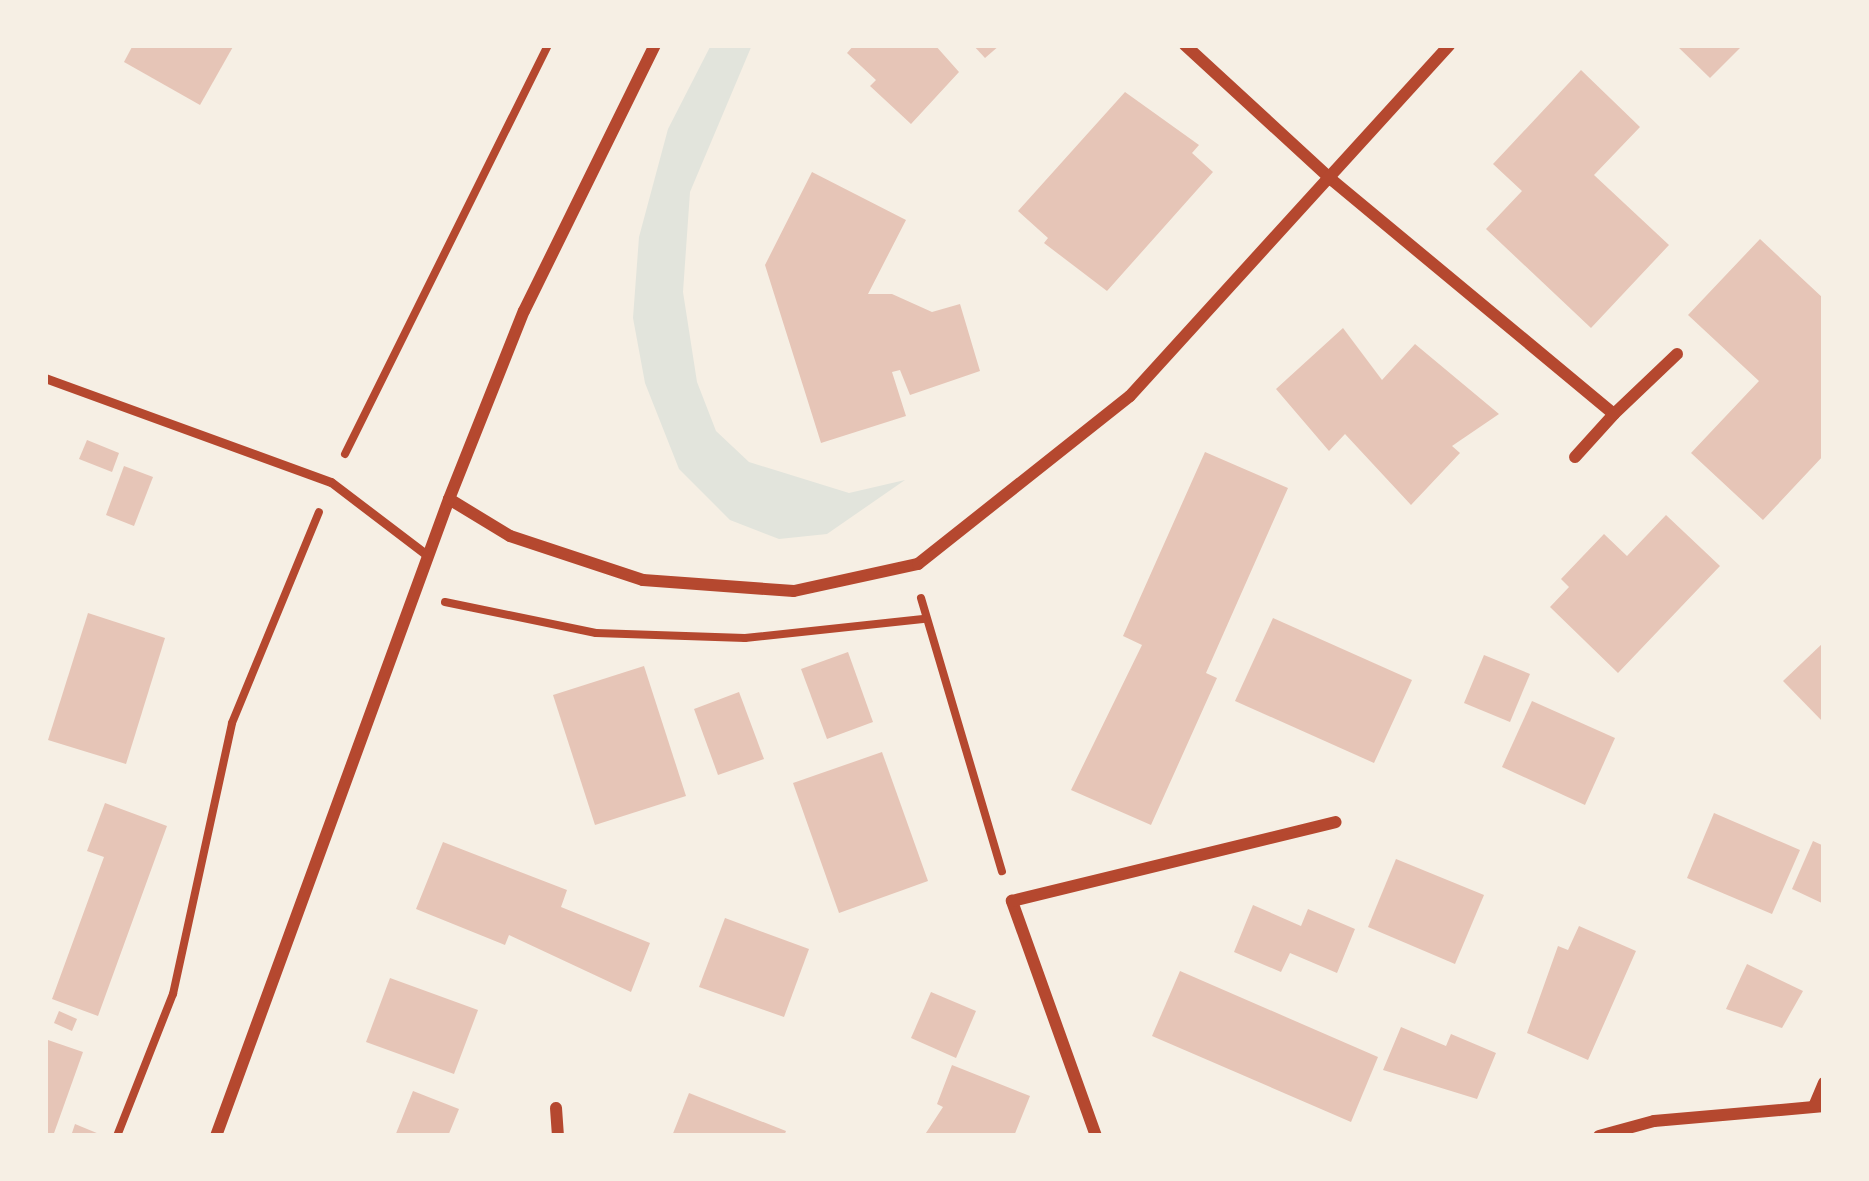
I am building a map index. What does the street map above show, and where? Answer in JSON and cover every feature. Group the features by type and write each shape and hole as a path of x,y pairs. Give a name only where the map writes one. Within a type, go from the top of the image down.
{"street":[{"path":"216,1136 449,499 533,291 655,45"},
{"path":"1185,45 1332,180 1614,414"},
{"path":"449,499 511,536 643,580 794,591 918,564 1130,396 1332,180 1449,45"},
{"path":"1575,457 1677,354"},
{"path":"1096,1136 1012,901 1336,822"},
{"path":"1599,1136 1654,1121 1820,1105 1824,1083"},
{"path":"556,1108 558,1136"}],"lane":[{"path":"45,378 332,482 428,556"}],"path":[{"path":"117,1136 173,994 232,723 332,482 548,45"},
{"path":"918,564 923,619 1012,901"},
{"path":"414,593 596,633 746,638 923,619"}],"shaded area":[{"path":"711,45 752,45 690,192 683,292 697,382 716,431 749,462 849,493 905,480 827,534 779,539 730,520 679,469 645,383 633,318 639,237 668,129"}],"building":[{"path":"133,45 234,45 200,105 124,62"},
{"path":"854,45 935,45 959,72 911,124 870,86 876,80 847,53"},
{"path":"973,45 1000,45 985,58"},
{"path":"1676,45 1743,45 1710,78"},
{"path":"1581,70 1640,127 1594,175 1669,245 1591,328 1486,229 1522,191 1493,164"},
{"path":"1125,92 1199,145 1192,153 1213,172 1107,291 1044,243 1048,238 1018,211"},
{"path":"812,172 906,220 868,294 892,294 932,312 960,304 980,371 910,395 900,370 892,372 906,416 821,443 765,265"},
{"path":"1760,239 1824,299 1824,455 1763,520 1691,453 1759,381 1688,315"},
{"path":"1343,328 1382,380 1415,344 1499,414 1452,446 1460,453 1411,505 1345,434 1329,451 1276,389"},
{"path":"87,440 119,453 112,472 79,459"},
{"path":"1205,452 1288,488 1206,673 1217,678 1151,825 1071,790 1142,645 1123,636"},
{"path":"124,466 153,477 134,526 106,515"},
{"path":"1666,515 1720,566 1618,673 1550,607 1569,587 1561,579 1604,534 1627,556"},
{"path":"88,613 165,638 126,764 48,740"},
{"path":"1273,618 1412,680 1374,763 1235,701"},
{"path":"1824,642 1824,723 1783,681"},
{"path":"848,652 873,722 827,739 801,669"},
{"path":"1484,655 1530,674 1510,722 1464,703"},
{"path":"644,666 686,796 595,825 553,695"},
{"path":"739,692 764,759 718,775 694,709"},
{"path":"1532,701 1615,738 1585,805 1502,767"},
{"path":"882,752 928,881 839,913 793,783"},
{"path":"105,803 167,826 98,1016 52,999 104,857 87,851"},
{"path":"1714,813 1800,850 1772,914 1687,878"},
{"path":"1813,841 1824,846 1824,904 1792,889"},
{"path":"443,842 567,890 561,907 650,943 631,992 509,935 505,945 416,909"},
{"path":"1396,859 1484,895 1455,964 1368,927"},
{"path":"1253,905 1301,926 1308,909 1355,929 1337,973 1290,953 1281,972 1234,952"},
{"path":"725,918 809,949 784,1017 699,987"},
{"path":"1579,926 1636,951 1588,1060 1527,1033 1558,946 1568,950"},
{"path":"1747,964 1803,991 1782,1028 1726,1009"},
{"path":"1180,971 1378,1057 1351,1122 1152,1036"},
{"path":"390,978 478,1010 454,1074 366,1042"},
{"path":"931,992 976,1011 956,1058 911,1038"},
{"path":"59,1011 77,1019 72,1031 54,1023"},
{"path":"1401,1027 1446,1046 1451,1034 1496,1053 1477,1099 1383,1070"},
{"path":"45,1039 83,1052 53,1136 45,1136"},
{"path":"952,1065 1030,1096 1014,1136 924,1136 943,1107 937,1104"},
{"path":"413,1091 459,1109 448,1136 395,1136"},
{"path":"689,1093 786,1131 784,1136 672,1136"},
{"path":"75,1124 104,1136 71,1136"}]}
